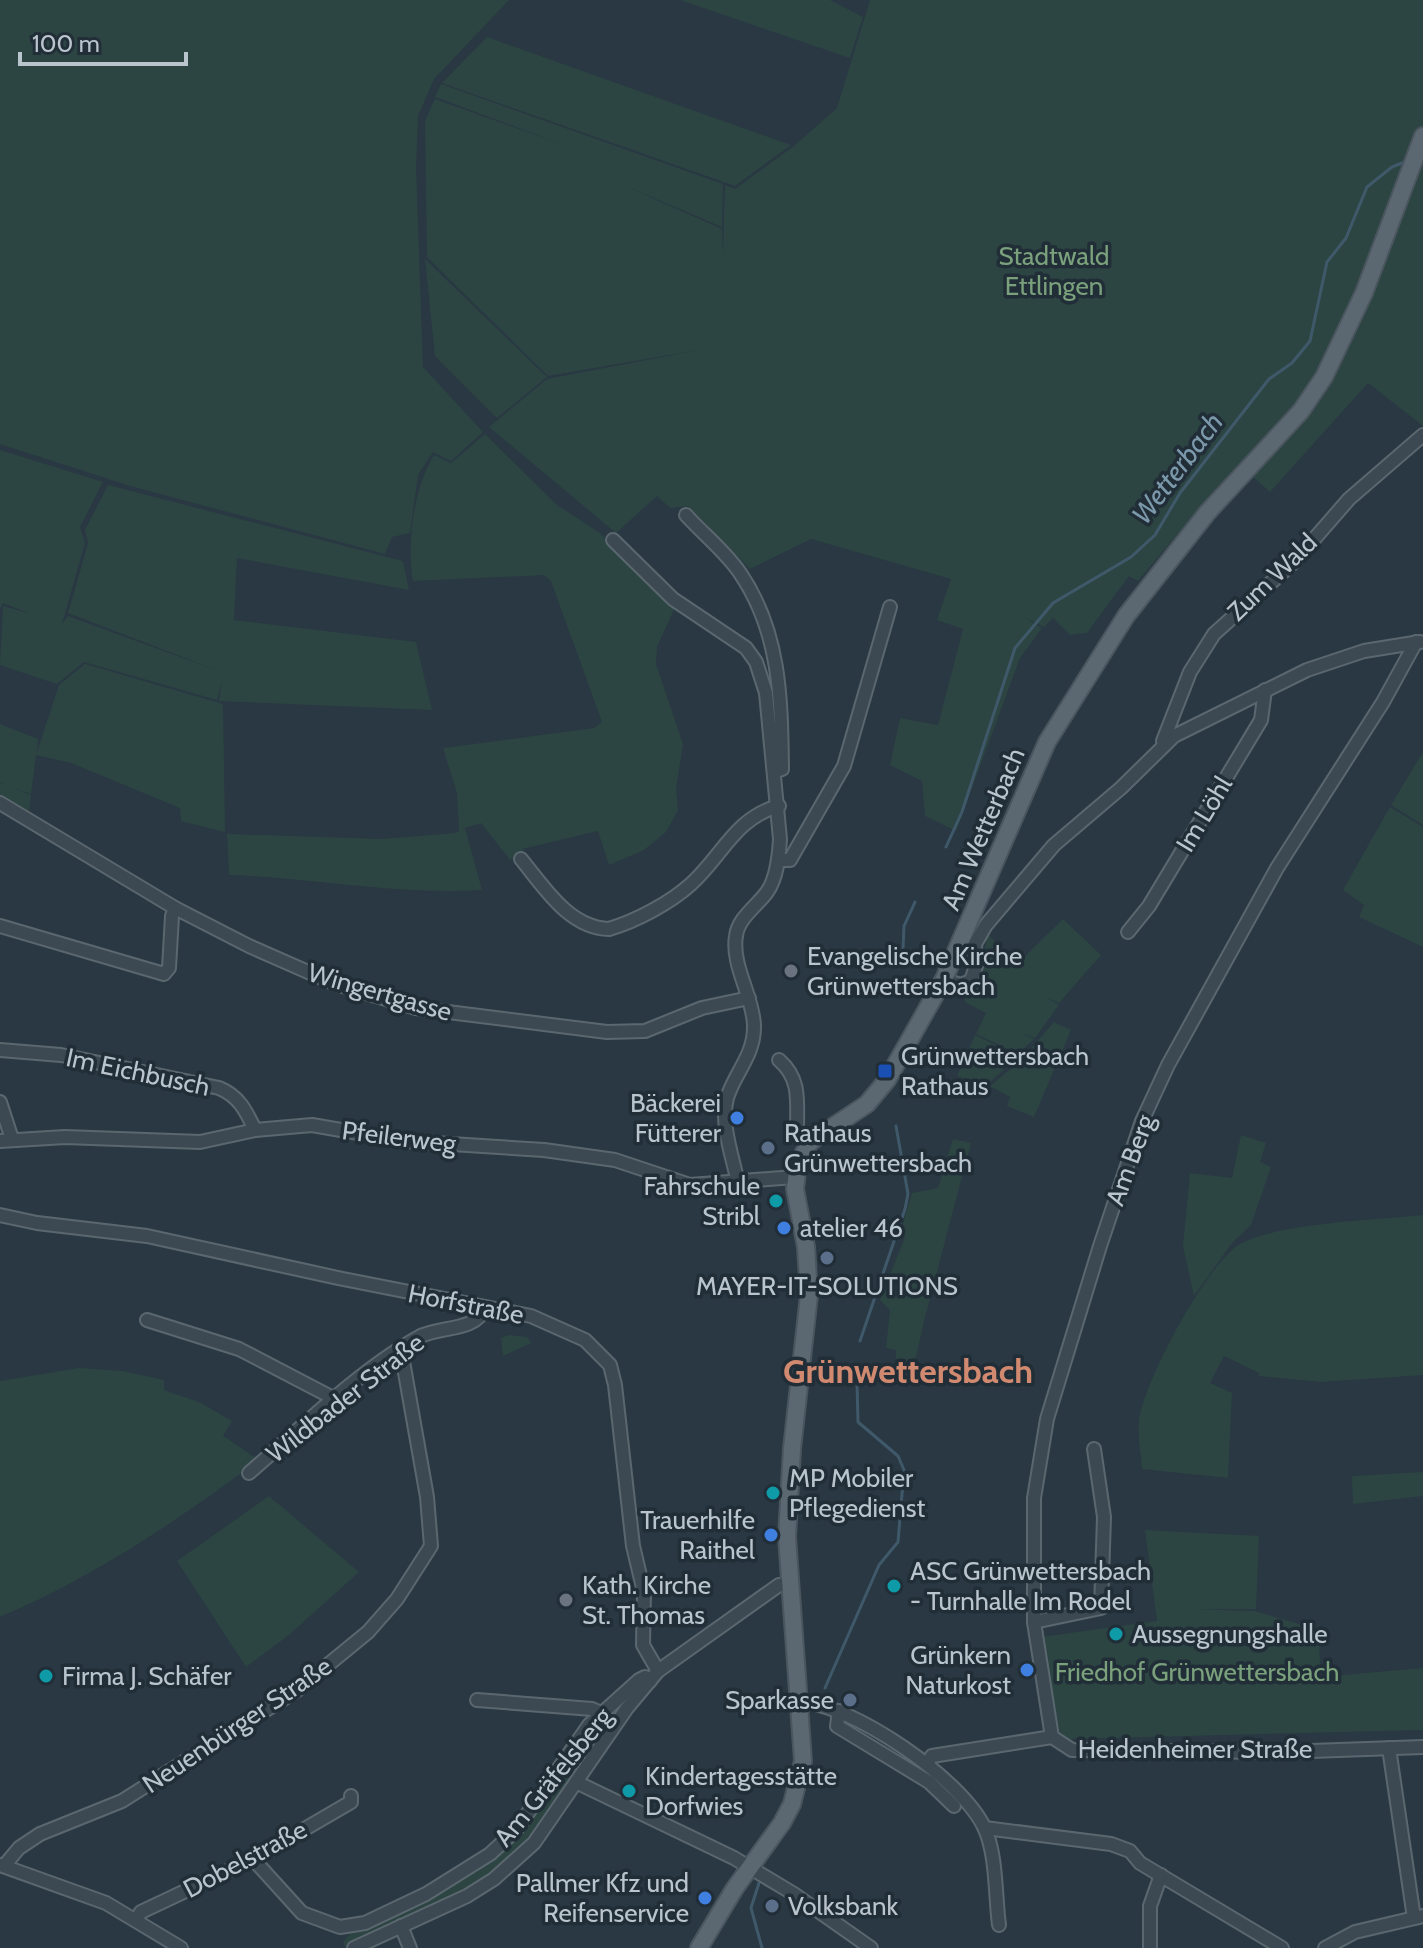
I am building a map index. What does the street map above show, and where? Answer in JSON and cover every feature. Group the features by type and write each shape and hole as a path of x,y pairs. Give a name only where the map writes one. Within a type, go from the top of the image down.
{"main road":[{"name":"Am Wetterbach","path":"810,1142 874,1097 944,979 1030,777 1064,711 1134,605 1222,495 1301,411 1324,377 1364,293 1421,141"},
{"path":"699,1948 782,1823 799,1784 803,1761 787,1537 809,1295 806,1247 795,1177 810,1142"}],"street":[{"name":"Zum Wald","path":"1160,748 1190,672 1214,634 1295,561 1349,499 1423,435"},
{"path":"686,515 740,573 774,643 780,686 782,769 774,772"},
{"path":"613,540 673,599 746,648 756,662 766,693 779,806 778,860 768,890 747,914 736,933 736,951 749,998 753,1043 727,1098 726,1112 738,1183"},
{"path":"778,860 790,860 844,766 890,607"},
{"path":"944,979 966,986 971,981 976,966 975,944 986,925 1054,845 1121,788 1174,736 1265,690 1345,656 1419,642"},
{"name":"Am Berg","path":"1052,1737 1034,1622 1032,1536 1042,1446 1100,1246 1142,1121 1168,1065 1235,941 1419,642"},
{"name":"Im Löhl","path":"1128,932 1149,906 1261,720 1265,690"},
{"name":"Wingertgasse","path":"0,803 175,908 333,983 446,1014 607,1032 645,1031 702,1008 749,998"},
{"path":"521,859 554,900 597,928 609,929 677,896 693,883 752,815 779,806"},
{"path":"0,926 164,974 169,968 175,908"},
{"name":"Im Eichbusch","path":"0,1050 61,1055 219,1088 229,1092 245,1108 255,1130"},
{"path":"779,1060 791,1071 796,1082 797,1129 810,1142"},
{"path":"0,1102 6,1140"},
{"name":"Pfeilerweg","path":"6,1140 65,1137 200,1142 255,1130 312,1125 404,1141 544,1150 615,1160 690,1185 795,1177"},
{"name":"Horfstraße","path":"0,1215 188,1244 549,1322 585,1340 610,1365 622,1435 633,1546 644,1592 643,1645 654,1676"},
{"name":"Wildbader Straße","path":"249,1473 335,1399 401,1350 427,1333 470,1323 482,1315 484,1308"},
{"path":"147,1320 239,1349 335,1399"},
{"name":"Neuenbürger Straße","path":"2,1866 19,1848 40,1834 122,1801 296,1691 368,1632 397,1599 431,1546 420,1451 401,1350"},
{"path":"1034,1622 1101,1608 1104,1517 1094,1449"},
{"path":"354,1948 494,1879 534,1843 654,1676 779,1585 791,1584"},
{"name":"Am Gräfelsberg","path":"253,1859 302,1913 340,1927 365,1923 426,1894 490,1854 516,1830 601,1713 639,1680 654,1676"},
{"path":"477,1700 592,1709 601,1713"},
{"path":"799,1702 820,1702 839,1711 927,1763 964,1798 985,1828 999,1925"},
{"path":"839,1711 837,1726 929,1782 954,1806"},
{"name":"Heidenheimer Straße","path":"927,1763 932,1756 949,1751 1052,1737 1072,1750 1283,1752 1423,1747"},
{"path":"1325,1948 1355,1932 1418,1917 1389,1748"},
{"path":"576,1782 750,1868 871,1948"},
{"name":"Dobelstraße","path":"136,1920 141,1912 253,1859 351,1802 351,1796"},
{"path":"985,1828 1111,1844 1130,1851 1140,1863 1282,1948"},
{"path":"2,1866 74,1889 136,1920 181,1948"},
{"path":"1150,1948 1150,1906 1161,1875"},
{"path":"401,1926 410,1948"}],"green space":[{"path":"0,0 509,0 434,79 418,116 416,166 423,367 483,432 451,461 433,452 418,475 410,533 392,537 385,554 130,486 0,444"},
{"path":"680,0 830,0 863,17 850,58"},
{"name":"Stadtwald Ettlingen","path":"870,0 1423,0 1423,426 1368,383 1270,492 1241,466 1207,499 1138,581 1129,576 1087,633 1070,635 1053,618 1044,627 1022,616 1042,628 1020,658 956,831 925,816 922,781 890,765 900,718 938,725 963,629 937,620 951,579 811,539 750,569 688,506 670,508 657,496 616,533 489,427 547,379 704,349 548,376 427,257 425,121 435,99 567,146 435,97 441,84 723,184 722,227 616,182 722,229 723,254 725,185 735,189 794,146 837,108"},
{"path":"487,37 791,145 735,186 442,83"},
{"path":"425,259 547,377 497,418 435,356"},
{"path":"485,434 557,505 600,533 653,589 676,605 657,647 656,664 683,744 676,789 678,810 666,832 644,850 609,865 598,831 522,849 524,852 510,860 481,823 465,828 482,890 419,890 229,875 227,834 382,839 455,833 459,831 457,793 443,748 594,728 602,722 551,581 544,575 413,581 413,516 427,468 434,455 451,463"},
{"path":"0,450 103,482 80,527 85,543 62,624 68,616 224,673 68,613 88,543 85,530 108,485 403,561 409,590 237,558 234,620 416,642 432,710 219,701 222,680 217,700 84,662 57,684 0,665 3,606 31,614 3,603 0,609"},
{"path":"85,664 223,704 225,832 181,821 180,808 71,763 36,755 31,794 8,786 31,795 29,811 0,796 0,783 5,784 0,782 0,724 38,739 37,752 59,685"},
{"path":"1423,752 1423,825 1391,805"},
{"path":"1390,807 1423,827 1423,947 1359,917 1364,905 1343,890"},
{"path":"1063,919 1101,955 1059,1003 1046,997 1059,1005 1035,1038 1020,1033 1034,1039 1018,1054 976,1034 986,1013 965,1002 965,992 980,984 987,934 1019,962"},
{"path":"1054,1022 1071,1030 1034,1117 1007,1106 1010,1097 990,1086 1020,1061"},
{"path":"975,1035 1018,1056 986,1086 957,1076"},
{"path":"1241,1135 1266,1143 1260,1162 1271,1167 1251,1225 1232,1243 1194,1296 1183,1246 1190,1173 1232,1178"},
{"path":"953,1139 971,1143 914,1366 917,1385 895,1383 896,1350 886,1348 890,1310 880,1300 905,1237 900,1234 912,1193 938,1188"},
{"path":"1423,1215 1423,1375 1321,1382 1259,1376 1259,1373 1224,1356 1210,1383 1232,1393 1228,1478 1142,1469 1139,1420 1152,1379 1196,1296 1228,1254 1242,1243 1280,1231"},
{"path":"509,1335 527,1337 531,1343 503,1356 501,1338"},
{"path":"79,1368 123,1371 164,1380 164,1390 199,1402 232,1421 223,1436 259,1460 134,1546 35,1602 0,1617 0,1381"},
{"path":"1423,1472 1423,1496 1353,1504 1352,1476"},
{"path":"269,1496 359,1572 289,1635 246,1667 177,1561"},
{"name":"Friedhof Grünwettersbach","path":"1145,1530 1259,1536 1256,1609 1193,1609 1255,1611 1319,1630 1320,1677 1423,1668 1423,1730 1067,1739 1060,1732 1041,1637 1157,1621"},
{"path":"635,1689 573,1776 563,1769 592,1727"},
{"path":"560,1772 570,1779 533,1833 508,1858 487,1875 442,1902 345,1947 343,1942 353,1930 471,1873"}],"waterway":[{"name":"Wetterbach","path":"946,847 962,812 1015,648 1053,603 1131,557 1155,535 1180,493 1269,379 1292,363 1310,341 1327,262 1346,238 1367,187 1392,167 1407,161"},
{"name":"Wetterbach","path":"903,949 904,926 915,902"},
{"name":"Wetterbach","path":"860,1341 908,1194 896,1126"},
{"name":"Wetterbach","path":"825,1688 879,1565 898,1542 904,1470 898,1456 858,1422 857,1383"},
{"name":"Wetterbach","path":"759,1883 751,1908 762,1948"}],"place":[{"name":"Evangelische Kirche Grünwettersbach","path":"791,971"},
{"name":"Grünwettersbach Rathaus","path":"885,1071"},
{"name":"Bäckerei Fütterer","path":"737,1118"},
{"name":"Rathaus Grünwettersbach","path":"768,1148"},
{"name":"Fahrschule Stribl","path":"776,1201"},
{"name":"atelier 46","path":"784,1228"},
{"name":"MAYER-IT-SOLUTIONS","path":"827,1258"},
{"name":"MP Mobiler Pflegedienst","path":"773,1493"},
{"name":"Trauerhilfe Raithel","path":"771,1535"},
{"name":"ASC Grünwettersbach - Turnhalle Im Rodel","path":"894,1586"},
{"name":"Kath. Kirche St. Thomas","path":"566,1600"},
{"name":"Aussegnungshalle","path":"1116,1634"},
{"name":"Grünkern Naturkost","path":"1027,1670"},
{"name":"Firma J. Schäfer","path":"46,1676"},
{"name":"Sparkasse","path":"850,1700"},
{"name":"Kindertagesstätte Dorfwies","path":"629,1791"},
{"name":"Pallmer Kfz und Reifenservice","path":"705,1898"},
{"name":"Volksbank","path":"772,1906"}],"district":[{"name":"Grünwettersbach","path":"908,1371"}]}
